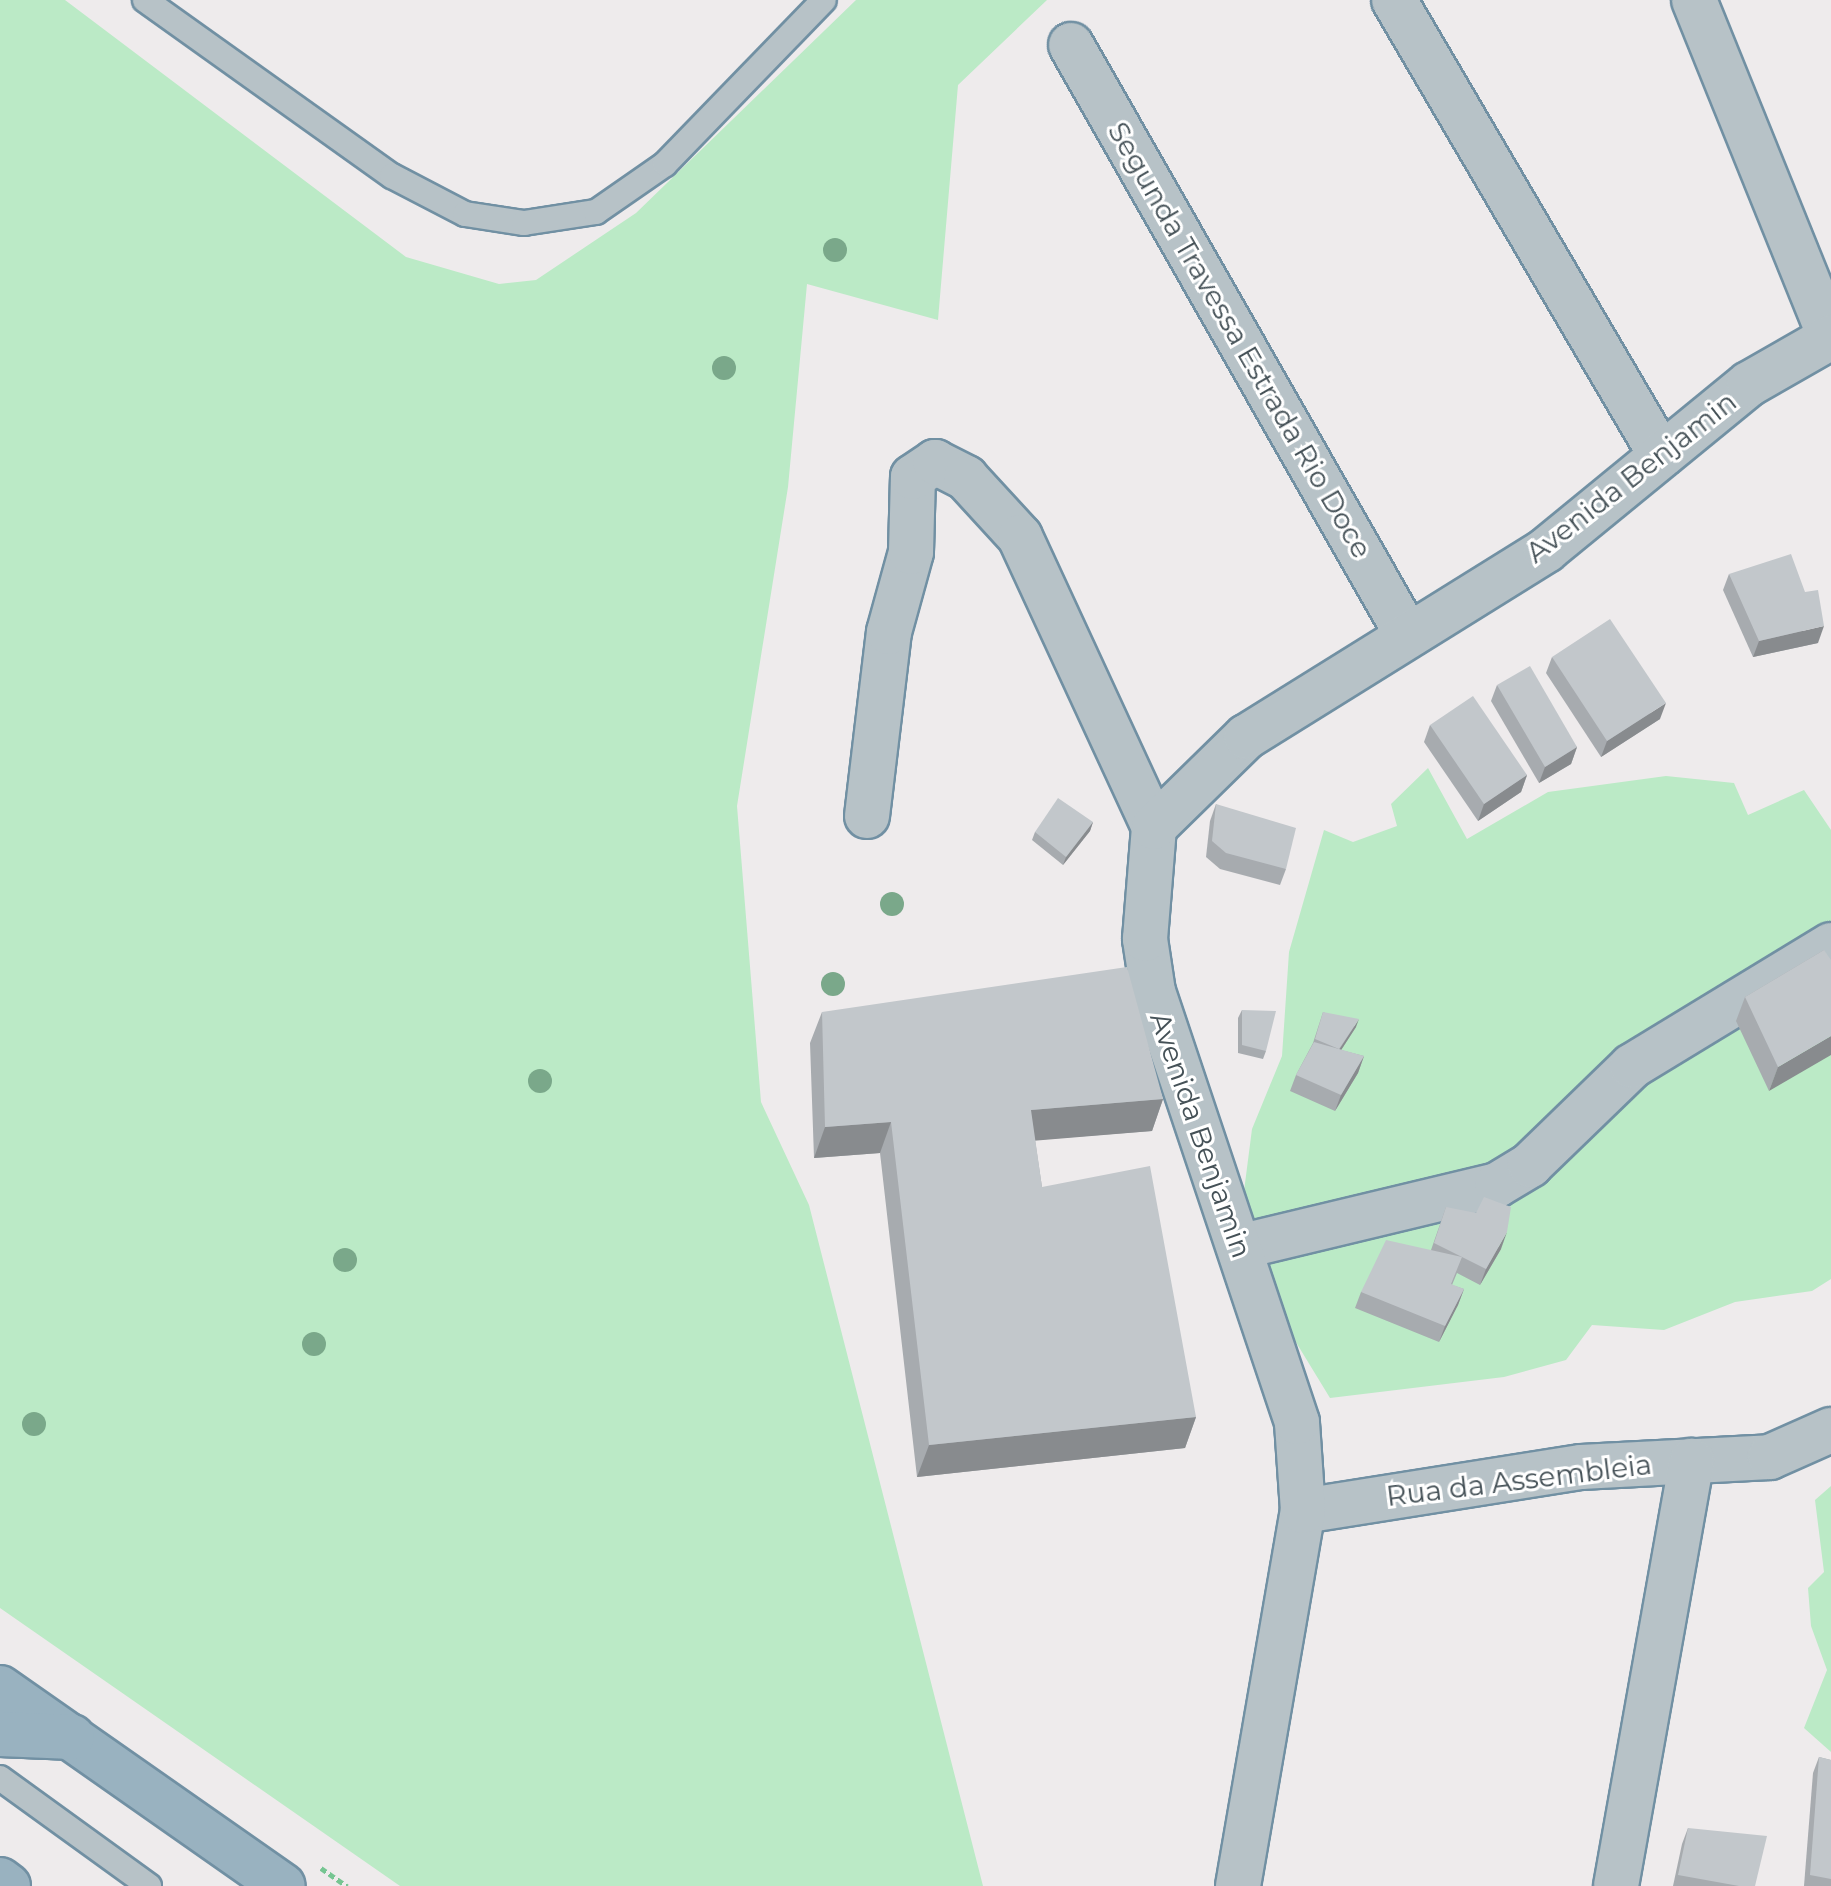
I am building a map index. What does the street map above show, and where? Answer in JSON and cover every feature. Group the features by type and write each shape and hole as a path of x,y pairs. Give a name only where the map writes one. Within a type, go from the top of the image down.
{"highway":[{"path":"0,1688 283,1886"},
{"path":"0,1734 74,1737"},
{"path":"0,1880 8,1886"}],"street":[{"path":"1394,0 1661,455"},
{"path":"1694,0 1830,337"},
{"name":"Segunda Travessa Estrada Rio Doce","path":"1071,45 1408,636"},
{"name":"Avenida Benjamin","path":"1238,1886 1303,1511 1297,1422 1153,992 1145,939 1154,827 1246,737 1546,550 1749,384 1830,337"},
{"path":"867,816 889,632 911,552 913,477 935,462 966,478 1020,537 1154,827"},
{"path":"1239,1247 1497,1185 1530,1165 1632,1066 1831,945"},
{"name":"Rua da Assembleia","path":"1303,1511 1581,1467 1692,1461 1796,1450 1831,1430"},
{"path":"1616,1886 1692,1461"}],"lane":[{"path":"145,0 392,176 465,214 524,223 596,212 665,164 824,0"},
{"path":"0,1778 149,1886"}],"green space":[{"path":"0,0 65,0 406,257 499,284 536,280 636,213 856,0 1047,0 958,85 938,320 807,284 788,487 737,806 761,1102 809,1205 983,1886 400,1886 0,1608"},
{"path":"1428,768 1467,839 1548,792 1666,776 1734,783 1748,815 1804,790 1831,830 1831,1279 1812,1291 1735,1302 1664,1330 1592,1325 1566,1360 1504,1377 1330,1398 1294,1339 1244,1191 1252,1129 1282,1056 1289,952 1324,830 1353,842 1397,826 1391,804"},
{"path":"1831,1486 1831,1752 1804,1728 1827,1670 1811,1626 1808,1588 1824,1572 1815,1500"}],"building":[{"path":"1791,554 1805,592 1818,590 1824,626 1759,641 1729,574"},
{"path":"1610,619 1666,703 1607,741 1552,657"},
{"path":"1530,666 1577,747 1545,767 1497,685"},
{"path":"1473,696 1527,775 1484,804 1430,725"},
{"path":"1058,798 1093,822 1066,857 1035,832"},
{"path":"1216,804 1296,828 1286,869 1226,853 1212,841"},
{"path":"1824,950 1831,960 1831,1036 1778,1067 1745,997"},
{"path":"1127,967 1163,1099 1031,1110 1042,1187 1150,1166 1196,1417 929,1445 891,1122 825,1127 822,1012"},
{"path":"1242,1010 1276,1011 1266,1051 1242,1045"},
{"path":"1323,1012 1359,1019 1339,1049 1315,1039"},
{"path":"1314,1042 1364,1056 1341,1095 1296,1075"},
{"path":"1484,1197 1511,1207 1507,1232 1486,1269 1434,1243 1446,1207 1476,1213"},
{"path":"1386,1240 1462,1257 1451,1284 1464,1289 1445,1326 1361,1292"},
{"path":"1819,1757 1831,1760 1831,1879 1810,1875"},
{"path":"1688,1828 1767,1836 1755,1886 1678,1875"}]}
